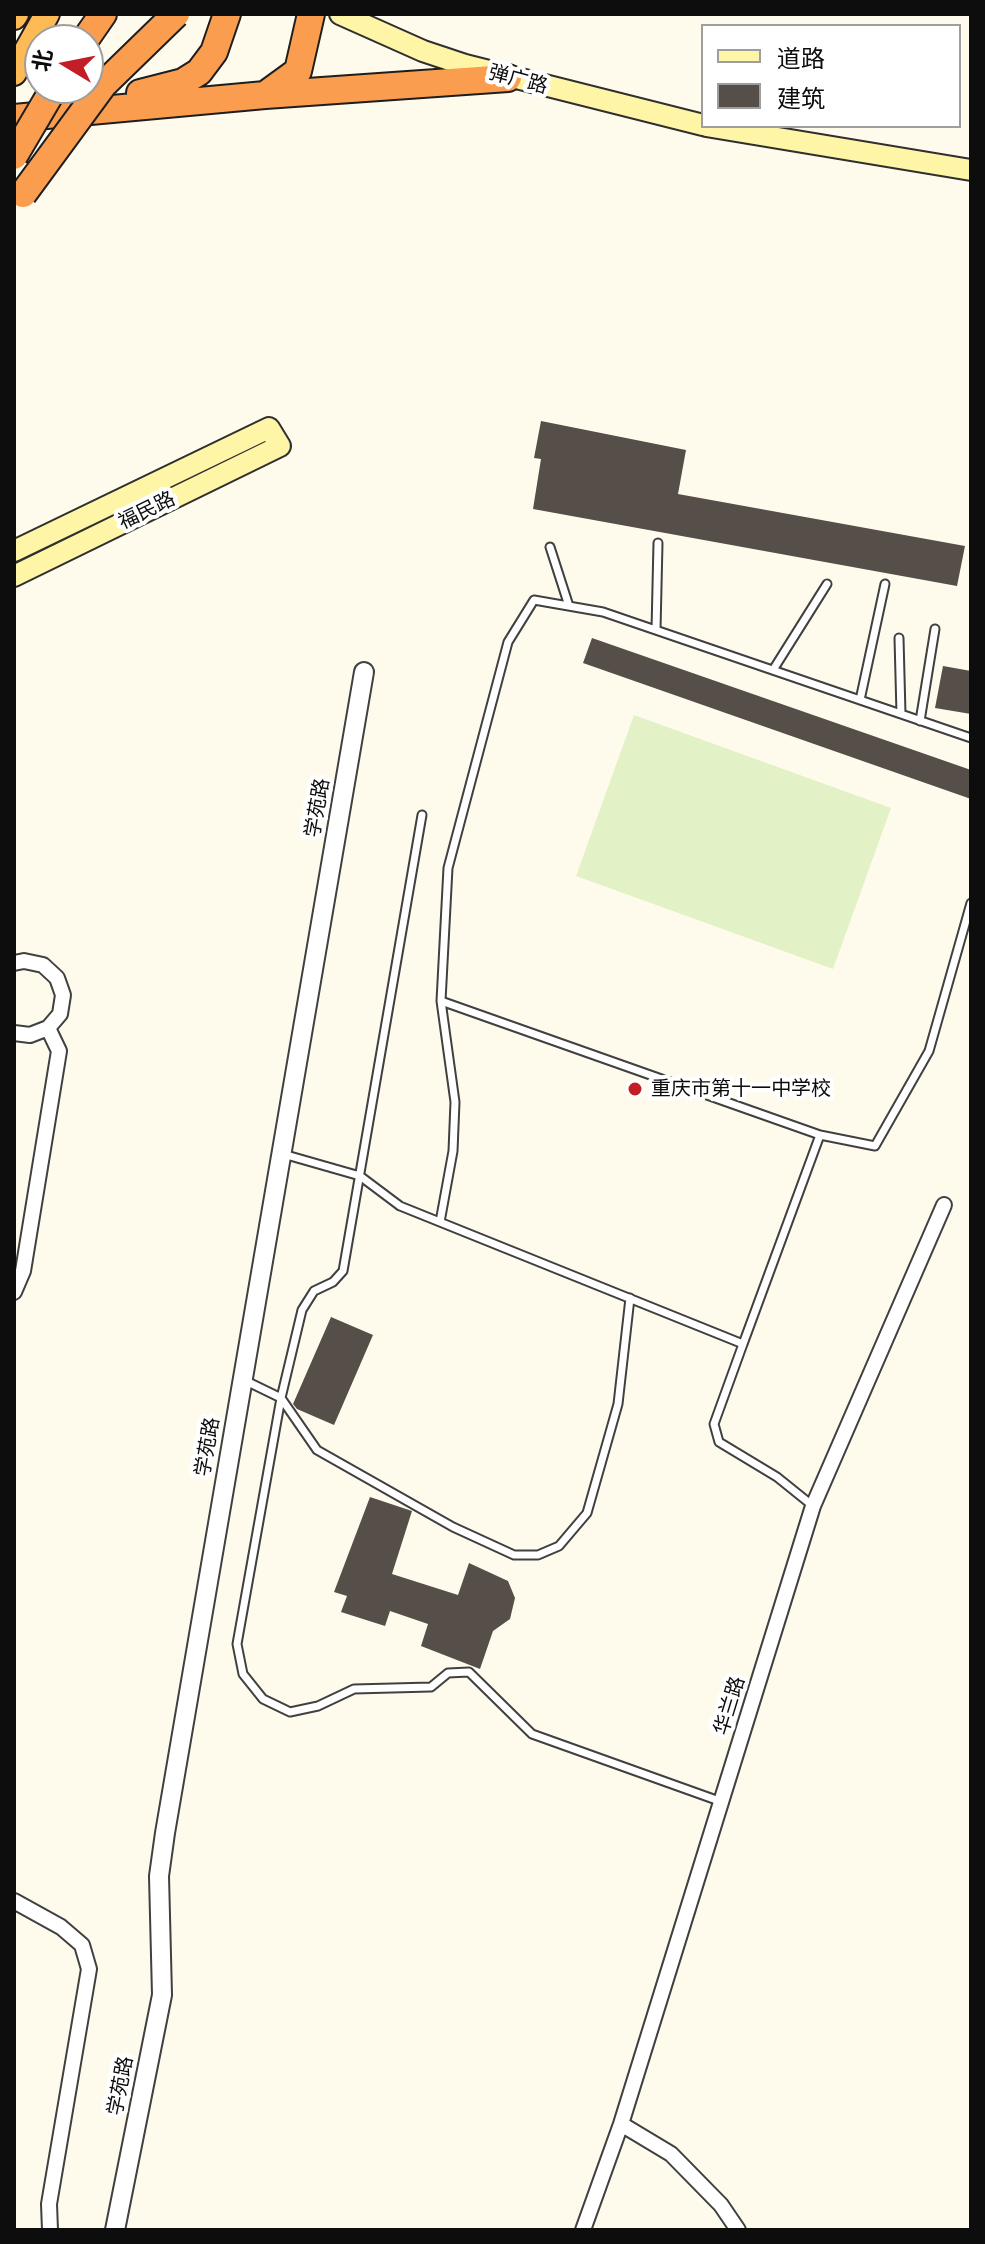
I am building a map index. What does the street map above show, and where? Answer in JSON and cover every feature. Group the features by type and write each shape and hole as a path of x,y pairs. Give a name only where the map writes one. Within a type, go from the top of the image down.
{"highway":[{"path":"14,73 47,14"},
{"path":"19,202 103,85 176,14"},
{"path":"265,95 298,71 311,14"},
{"path":"14,104 140,93 183,82 199,72 214,52 230,19"},
{"path":"14,118 265,95 508,78"},
{"path":"14,156 45,104"}],"main road":[{"name":"弹广路","path":"340,14 423,51 508,78 701,125"},
{"name":"弹广路","path":"716,128 971,170"},
{"name":"福民路","path":"14,551 269,428 280,446 14,576"}],"street":[{"name":"学苑路","path":"115,2230 162,1995 159,1876 364,672"},
{"path":"14,963 34,962 57,978 62,1005 48,1028 30,1035 14,1033"},
{"path":"14,1292 23,1271 59,1051 48,1028"},
{"name":"华兰路","path":"583,2230 621,2124 813,1506 944,1205"},
{"path":"14,1901 61,1927 82,1945 89,1969 49,2204 50,2230"},
{"path":"621,2124 671,2154 721,2205 738,2230"}],"lane":[{"path":"656,630 658,543"},
{"path":"550,547 569,606"},
{"path":"773,670 827,584"},
{"path":"860,700 885,584"},
{"path":"440,1222 453,1151 455,1102 441,1001 448,868 508,642 534,600 603,612 971,738"},
{"path":"920,721 935,629"},
{"path":"899,638 901,714"},
{"path":"422,815 343,1271 333,1282 314,1291 302,1310 281,1398 237,1644 243,1674 263,1699 290,1712 318,1706 354,1689 431,1687 448,1673 469,1672 532,1734 722,1802"},
{"path":"441,1001 820,1135 875,1146 929,1051 971,903"},
{"path":"813,1506 777,1477 719,1442 714,1424 820,1135"},
{"path":"281,1153 360,1176 400,1206 743,1344"},
{"path":"242,1379 281,1398 317,1450 453,1527 514,1555 538,1555 559,1546 587,1513 618,1404 630,1298"}],"green space":[{"path":"634,715 891,808 833,969 576,876"}],"building":[{"path":"541,421 686,450 678,494 965,546 957,586 533,509 541,459 534,458"},
{"path":"592,638 971,770 971,799 583,663"},
{"path":"943,666 971,671 971,714 935,708"},
{"path":"331,1317 373,1335 334,1425 297,1409 293,1404"},
{"path":"370,1497 412,1511 392,1574 458,1595 469,1563 508,1581 515,1598 510,1619 493,1631 480,1669 421,1646 428,1624 390,1611 385,1626 341,1612 347,1596 334,1592"}],"place":[{"name":"重庆市第十一中学校","path":"635,1089"}]}
